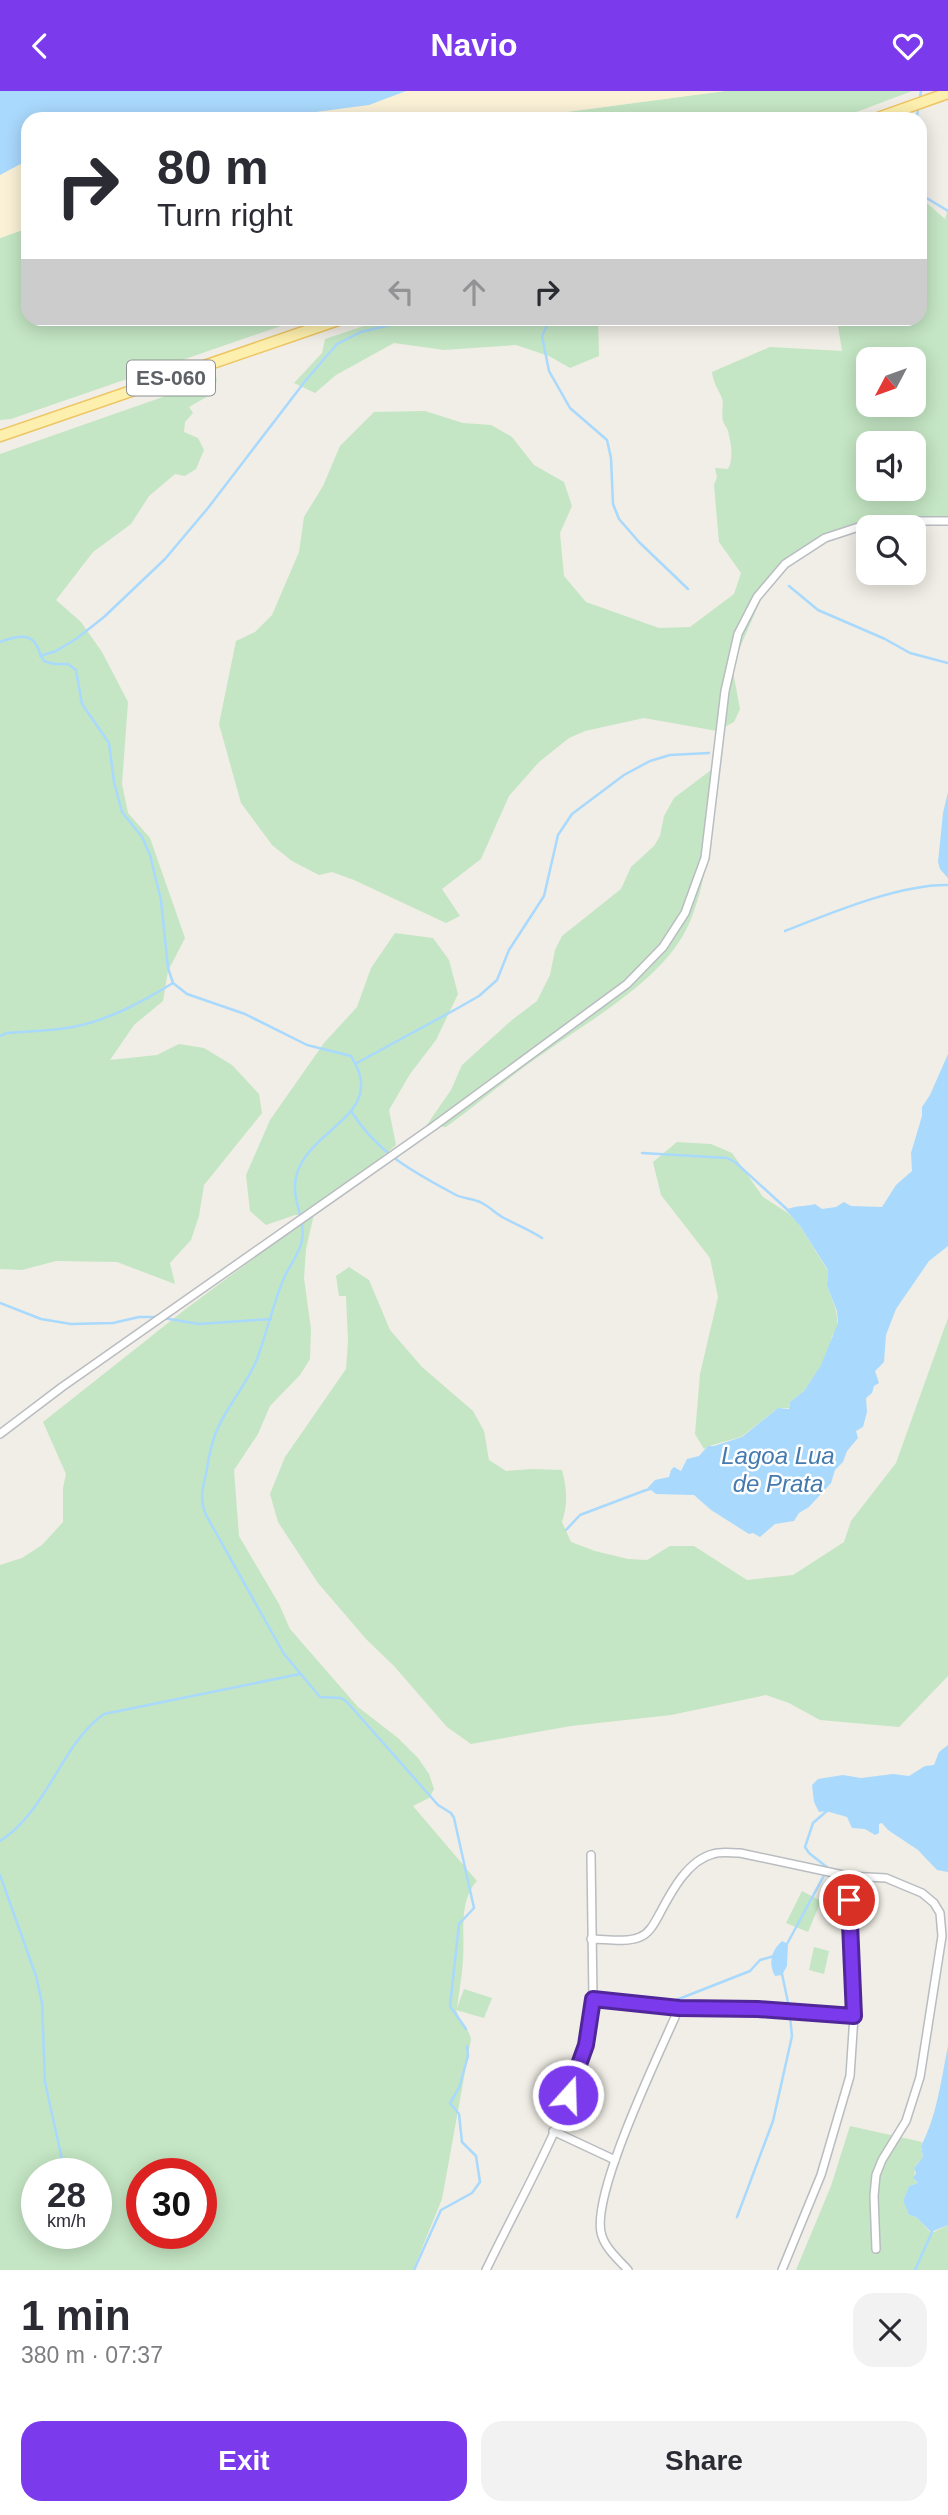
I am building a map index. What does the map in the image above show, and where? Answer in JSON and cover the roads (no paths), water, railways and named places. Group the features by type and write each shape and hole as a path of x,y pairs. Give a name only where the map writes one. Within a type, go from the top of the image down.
{"main road":[{"path":"895,112 948,93"},
{"name":"ES-060","path":"0,436 321,326"}],"street":[{"path":"0,1434 73,1379 434,1126 627,984 663,947 685,913 705,857 725,691 738,634 757,597 785,564 825,538 877,521 948,521"},
{"path":"591,1939 622,1940 642,1936 652,1927 688,1871 704,1857 713,1854 740,1853 848,1876 886,1878 922,1893 934,1903 940,1913 942,1936 928,2037 914,2103 906,2122 882,2159 876,2175 876,2249"},
{"path":"486,2270 553,2131 576,2077 586,2045 593,1999 591,1856"},
{"path":"782,2270 821,2175 850,2076 854,2016 848,1876"},
{"path":"593,1999 679,2008 770,2010 854,2016"},
{"path":"628,2270 609,2249 602,2236 599,2211 615,2160 679,2008"},
{"path":"553,2131 615,2160"}],"water":[{"path":"0,91 406,91 369,105 316,112 21,112 21,164 0,175"},
{"path":"948,792 948,878 938,862"},
{"name":"Lagoa Lua de Prata","path":"948,1054 948,1246 929,1261 896,1309 886,1335 884,1362 875,1371 879,1383 866,1398 867,1412 863,1427 856,1431 858,1438 835,1470 831,1483 794,1521 775,1524 760,1537 749,1534 711,1510 694,1495 656,1494 651,1490 644,1492 655,1480 669,1477 674,1467 681,1471 687,1459 699,1456 708,1446 742,1437 778,1408 789,1409 790,1402 804,1391 821,1365 838,1323 837,1311 827,1286 828,1270 800,1226 786,1210 815,1204 822,1209 836,1207 844,1202 851,1206 882,1207 896,1185 912,1171 911,1153 922,1107"},
{"path":"948,1745 948,1872 937,1870 918,1850 882,1823 879,1824 879,1833 875,1835 865,1829 852,1828 847,1817 826,1811 819,1812 814,1802 812,1785 818,1779 843,1775 861,1778 893,1774 909,1776 925,1766 934,1765 939,1752"},
{"path":"782,1941 788,1944 787,1966 782,1975 775,1976 772,1957"},
{"path":"948,2046 948,2225 931,2232 916,2217 909,2215 903,2201 909,2186 918,2183 913,2178 916,2173 914,2168 923,2157 921,2146 935,2110"}],"waterway":[{"path":"920,98 921,91"},
{"path":"918,108 918,112"},
{"path":"927,198 948,211"},
{"path":"40,656 56,651 76,639 104,617 165,559 337,344 361,332 386,326"},
{"path":"547,326 542,336 549,371 570,408 607,440 611,458 613,504 619,519 688,589"},
{"path":"789,586 818,610 910,653 948,663"},
{"path":"0,642 20,637 30,638 44,661 68,664 76,670 82,704 109,743 114,782 122,812 142,837 150,855 161,900 168,968 173,983 187,994 245,1014 307,1045 351,1056 360,1075 361,1091 355,1105 308,1153 299,1168 295,1188 303,1231 301,1245 280,1288 257,1359 214,1438 202,1500 206,1515 284,1654 320,1697 341,1698 347,1702 438,1805 454,1818 474,1908 459,1924 450,2006 466,2029"},
{"path":"355,1064 479,996 497,980 509,950 544,896 558,835 572,814 624,775 650,761 670,755 709,753"},
{"path":"785,931 887,894 948,885"},
{"path":"0,1036 86,1024 125,1009 173,983"},
{"path":"351,1111 373,1139 411,1170 456,1195 482,1203 542,1238"},
{"path":"642,1153 727,1158 735,1162 790,1212"},
{"path":"0,1303 41,1319 71,1324 113,1323 139,1317 157,1317"},
{"path":"163,1318 199,1324 271,1319"},
{"path":"566,1530 580,1515 646,1490"},
{"path":"0,1841 17,1828 31,1812 76,1742 104,1714 300,1674"},
{"path":"787,1944 828,1868 805,1847 813,1823 829,1809"},
{"path":"0,1875 36,1976 42,2003 45,2082 62,2158"},
{"path":"666,2004 750,1971 760,1960 774,1956"},
{"path":"737,2217 773,2121 792,2036 782,1974"},
{"path":"414,2270 441,2210 472,2193 480,2182 476,2156 462,2142 459,2114 450,2103 459,2088 468,2056 467,2046"},
{"path":"915,2270 932,2232"}]}
